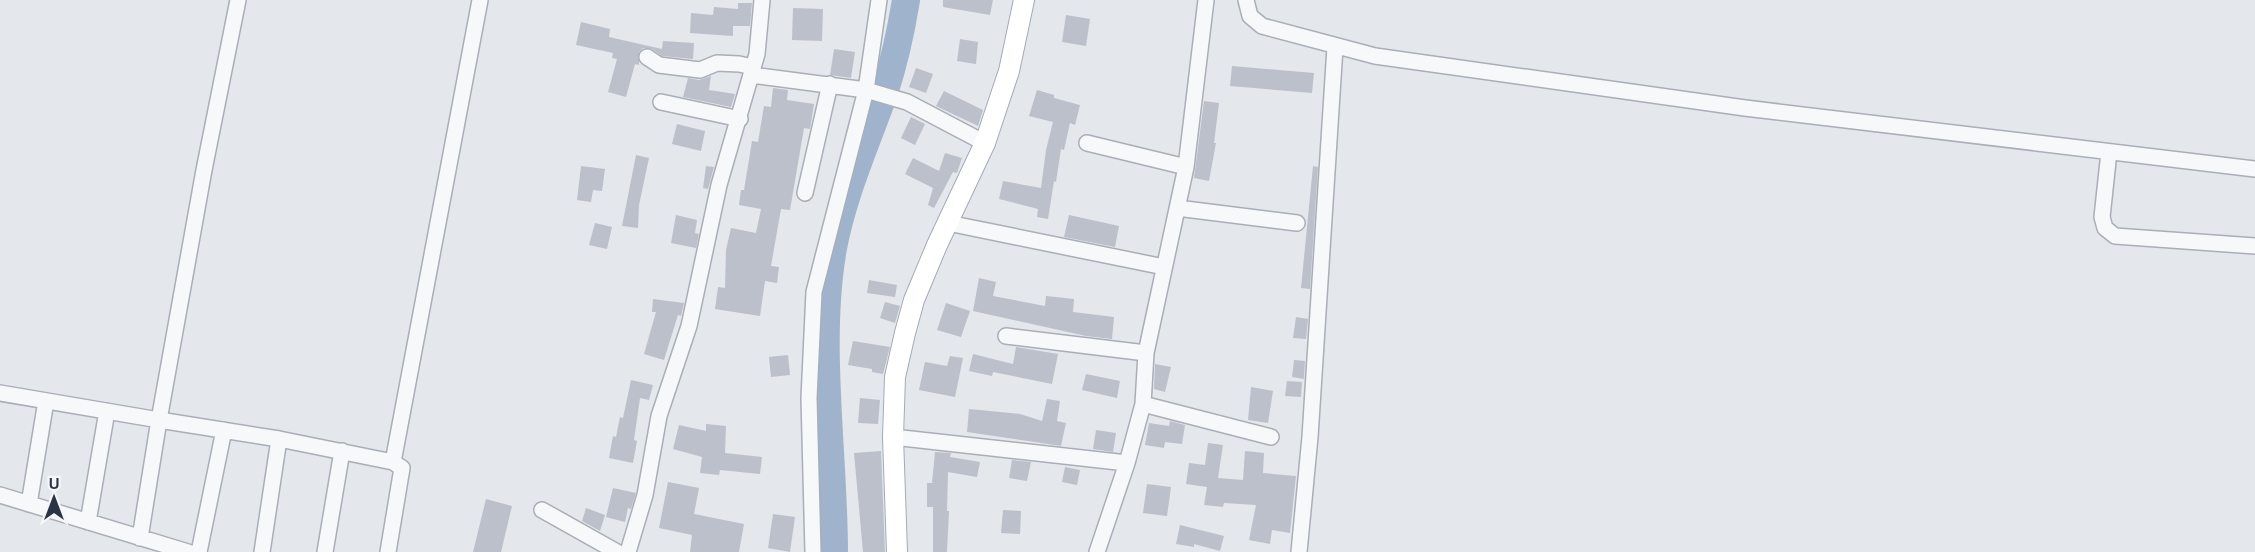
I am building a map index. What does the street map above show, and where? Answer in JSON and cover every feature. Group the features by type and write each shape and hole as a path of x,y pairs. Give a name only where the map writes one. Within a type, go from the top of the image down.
{"main road":[{"path":"897,552 893,437 895,377 905,333 914,300 985,143 1009,71 1024,0"}],"street":[{"path":"140,538 204,170 238,0"},
{"path":"393,462 480,0"},
{"path":"628,552 645,495 659,416 689,326 719,185 758,54 762,0"},
{"path":"813,552 809,398 814,292 868,91 879,0"},
{"path":"1098,552 1127,463 1143,404 1146,353 1186,167 1206,0"},
{"path":"1246,0 1250,16 1262,26 1375,56 1734,106 2255,169"},
{"path":"1299,552 1310,437 1339,48"},
{"path":"646,57 659,65 700,70 717,63 739,64 752,71 868,91 907,102 985,143"},
{"path":"805,192 830,84"},
{"path":"662,102 740,119"},
{"path":"1087,143 1186,167"},
{"path":"2109,152 2102,217 2105,228 2115,236 2255,246"},
{"path":"1177,208 1297,223"},
{"path":"948,223 1164,267"},
{"path":"1006,336 1146,353"},
{"path":"0,393 279,438 393,462 402,468 388,552"},
{"path":"29,504 46,401"},
{"path":"1143,404 1271,437"},
{"path":"88,522 108,411"},
{"path":"199,552 224,430"},
{"path":"893,437 1127,463"},
{"path":"262,552 279,438"},
{"path":"325,552 342,451"},
{"path":"0,495 188,552"},
{"path":"542,510 616,552"}],"building":[{"path":"943,0 993,0 990,15 943,7"},
{"path":"738,3 752,3 750,26 733,26 733,36 690,33 691,13 713,15 714,7 738,9"},
{"path":"793,8 823,9 822,41 792,40"},
{"path":"1066,15 1090,19 1086,46 1062,42"},
{"path":"581,22 610,29 609,37 662,49 663,41 694,43 693,59 662,56 652,49 643,48 639,52 639,65 635,64 626,97 608,92 617,59 612,58 613,53 576,45"},
{"path":"960,39 978,42 976,64 957,61"},
{"path":"834,49 855,52 851,78 830,75"},
{"path":"1232,66 1314,73 1312,93 1230,86"},
{"path":"916,68 933,74 926,93 909,87"},
{"path":"711,76 709,90 735,94 731,107 683,97 688,78 699,80"},
{"path":"773,88 788,90 787,100 814,104 810,129 804,128 790,210 781,209 771,266 779,267 777,283 765,281 760,316 715,309 718,287 725,288 726,250 731,228 756,233 761,209 739,205 741,190 744,190 752,141 758,142 764,106 771,107"},
{"path":"1037,90 1054,95 1054,98 1080,105 1075,125 1070,123 1064,150 1061,149 1048,219 1037,217 1038,209 999,199 1003,181 1041,188 1046,150 1053,122 1029,116"},
{"path":"944,91 983,110 978,126 936,106"},
{"path":"1204,101 1219,103 1214,143 1216,143 1209,181 1194,178"},
{"path":"911,117 925,124 915,145 901,138"},
{"path":"677,124 705,131 701,151 672,144"},
{"path":"945,153 962,158 957,173 953,172 934,208 928,205 933,188 905,174 913,158 939,171"},
{"path":"636,155 649,158 639,205 638,228 622,226"},
{"path":"581,166 605,169 602,191 593,190 591,202 577,200"},
{"path":"706,166 714,167 708,189 703,188"},
{"path":"1313,166 1318,167 1310,289 1301,288"},
{"path":"676,215 697,220 695,233 699,234 696,248 671,243"},
{"path":"1069,215 1119,226 1115,247 1064,237"},
{"path":"595,223 612,227 607,249 589,245"},
{"path":"979,278 996,282 993,296 1045,306 1046,296 1074,299 1073,312 1114,317 1112,339 1086,336 973,311"},
{"path":"869,280 897,285 895,297 867,293"},
{"path":"653,299 684,303 664,360 644,354 656,312 652,312"},
{"path":"885,302 900,306 895,323 880,318"},
{"path":"946,303 970,311 961,337 937,330"},
{"path":"1296,317 1308,319 1306,339 1293,338"},
{"path":"853,341 890,347 883,374 872,372 872,369 848,365"},
{"path":"1016,347 1058,354 1052,384 993,372 992,376 969,371 973,354 1013,364"},
{"path":"788,355 790,375 771,377 769,357"},
{"path":"950,356 963,358 955,397 919,390 925,362 947,366"},
{"path":"1294,360 1305,361 1304,379 1292,377"},
{"path":"1155,364 1171,367 1165,392 1154,389"},
{"path":"1086,374 1120,381 1117,398 1082,390"},
{"path":"631,380 653,385 649,400 640,398 633,463 609,458 613,436 616,437 620,417 623,418"},
{"path":"1287,381 1302,382 1301,397 1285,396"},
{"path":"1251,387 1273,391 1268,423 1248,420"},
{"path":"860,398 880,400 878,424 858,423"},
{"path":"1047,399 1060,401 1057,421 1066,423 1061,446 967,432 969,409 1020,414 1042,421"},
{"path":"1170,421 1185,425 1182,444 1165,442 1164,448 1145,445 1149,423 1169,426"},
{"path":"706,424 726,426 725,453 762,457 760,474 720,470 719,475 700,473 702,457 673,449 679,425 706,431"},
{"path":"1096,430 1116,433 1113,452 1093,449"},
{"path":"1208,443 1223,445 1218,478 1243,480 1245,451 1264,453 1263,473 1296,476 1290,533 1272,530 1270,544 1249,540 1256,505 1224,503 1223,507 1204,505 1207,487 1186,484 1189,463 1205,465"},
{"path":"881,451 885,552 863,552 854,453"},
{"path":"935,452 951,453 950,457 980,462 977,477 948,472 947,552 933,552 933,507 927,507 927,483 932,483"},
{"path":"1012,460 1031,462 1027,481 1009,478"},
{"path":"1065,467 1080,470 1077,485 1062,482"},
{"path":"668,482 699,488 694,514 744,524 739,552 690,552 692,535 659,528"},
{"path":"1147,484 1171,487 1167,516 1143,513"},
{"path":"613,488 636,493 631,509 628,508 625,522 606,517"},
{"path":"486,499 512,506 501,552 473,552"},
{"path":"586,508 605,515 600,531 582,521"},
{"path":"1003,510 1021,511 1020,534 1001,533"},
{"path":"773,514 795,517 790,552 768,548"},
{"path":"1180,525 1224,536 1220,551 1194,544 1194,547 1176,544"}],"waterway":[{"path":"834,552 826,360 828,284 837,228 888,82 906,0"}]}
